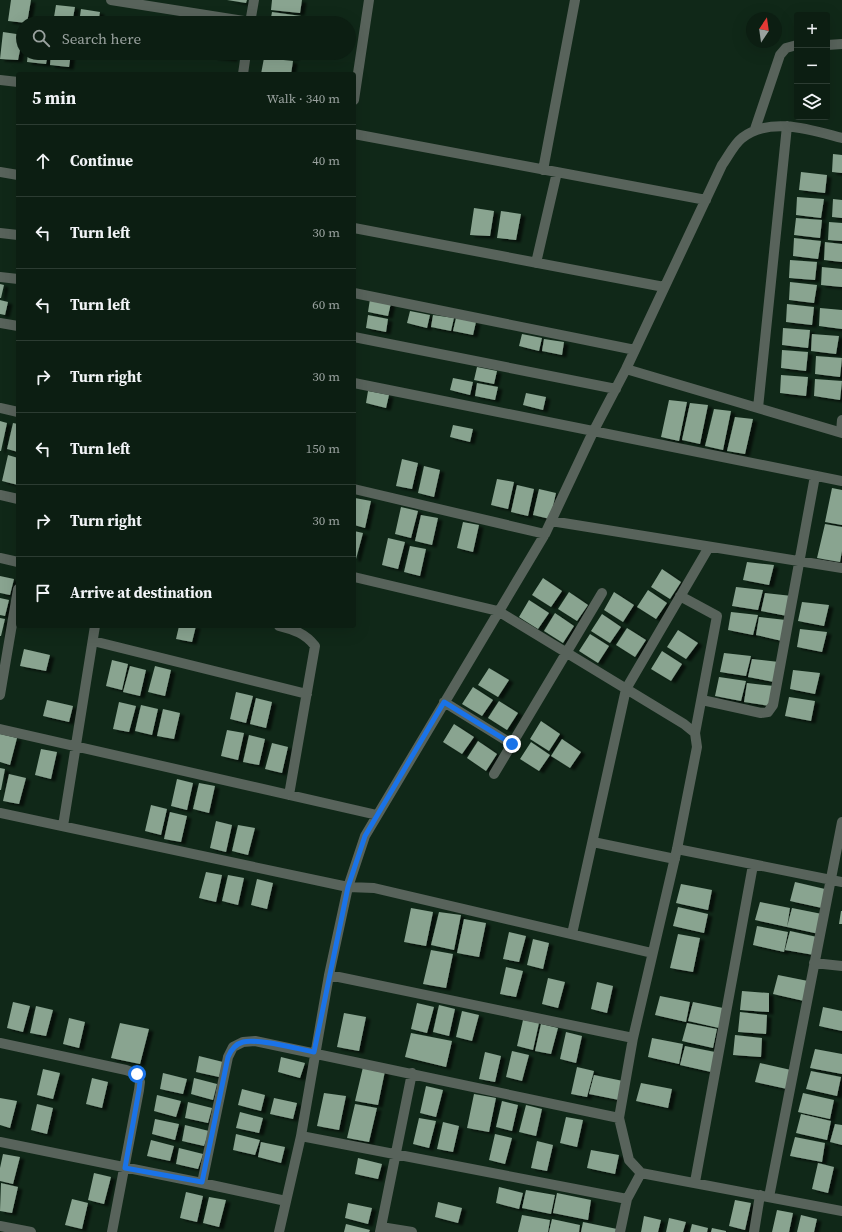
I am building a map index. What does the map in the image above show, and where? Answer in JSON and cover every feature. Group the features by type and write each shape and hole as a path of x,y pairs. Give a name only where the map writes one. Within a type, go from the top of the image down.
{"street":[{"path":"111,0 164,4 218,16"},
{"path":"251,16 254,0"},
{"path":"356,87 369,0"},
{"path":"543,170 575,0"},
{"path":"830,44 842,44"},
{"path":"755,129 780,55 786,48 794,46"},
{"path":"243,72 245,60"},
{"path":"0,80 16,82"},
{"path":"758,408 788,126"},
{"path":"279,1232 301,1136 314,1052 348,887 365,836 376,815 551,521 593,432 626,369 722,165 740,139 755,129 788,126 842,138"},
{"path":"356,134 706,200"},
{"path":"0,172 16,175"},
{"path":"536,263 558,172"},
{"path":"356,228 664,287"},
{"path":"0,233 16,235"},
{"path":"0,277 16,280"},
{"path":"356,293 635,350"},
{"path":"0,323 16,326"},
{"path":"356,337 616,389"},
{"path":"626,369 841,433 842,420"},
{"path":"356,383 842,481"},
{"path":"0,408 16,412"},
{"path":"702,700 761,712 768,712 773,705 815,476"},
{"path":"356,489 544,534"},
{"path":"0,495 16,499"},
{"path":"551,521 842,568"},
{"path":"572,934 626,689 709,547"},
{"path":"0,558 16,562"},
{"path":"356,577 498,611 684,724 695,733"},
{"path":"494,774 602,593"},
{"path":"680,596 717,616 695,733 698,747 676,854 633,1038 619,1118 629,1160 641,1173 842,1211"},
{"path":"0,695 16,601"},
{"path":"63,826 95,628"},
{"path":"287,628 298,631 308,637 315,646 289,795"},
{"path":"93,641 307,694"},
{"path":"444,702 512,744"},
{"path":"0,729 376,815"},
{"path":"0,813 348,887 374,888 652,953"},
{"path":"754,1232 765,1196 842,822"},
{"path":"593,842 753,864 842,882"},
{"path":"695,1182 753,864"},
{"path":"814,963 842,966"},
{"path":"329,975 633,1038"},
{"path":"202,1182 228,1057 233,1047 243,1042 255,1041 314,1052 619,1118"},
{"path":"0,1043 126,1070 137,1074 140,1082 139,1090 112,1232"},
{"path":"412,1073 381,1230 412,1232"},
{"path":"301,1136 627,1199"},
{"path":"0,1142 125,1168 202,1182 286,1201"},
{"path":"620,1232 627,1199 641,1173"},
{"path":"0,1226 31,1232"}],"building":[{"path":"11,0 31,0 28,16 16,16 16,22 8,21"},
{"path":"227,0 247,0 246,3"},
{"path":"272,0 302,0 300,13 271,10"},
{"path":"56,5 75,7 73,16 54,16"},
{"path":"81,9 100,12 99,16 80,16"},
{"path":"272,12 301,16 271,16"},
{"path":"3,32 16,34 16,60 0,59"},
{"path":"27,60 47,60 46,64 27,62"},
{"path":"50,60 70,60 69,67 50,65"},
{"path":"264,60 293,61 291,72 261,72"},
{"path":"833,154 842,155 842,173 832,172"},
{"path":"801,172 827,175 825,193 799,190"},
{"path":"797,197 824,199 821,218 796,215"},
{"path":"833,199 842,200 842,218 832,217"},
{"path":"474,208 494,211 490,236 470,235"},
{"path":"501,211 521,214 516,240 497,238"},
{"path":"796,218 822,220 820,238 794,235"},
{"path":"829,222 842,223 842,241 828,240"},
{"path":"794,238 821,241 818,259 793,256"},
{"path":"825,242 842,244 842,262 824,260"},
{"path":"790,260 817,262 815,280 789,278"},
{"path":"822,267 842,269 842,287 821,285"},
{"path":"790,282 817,285 814,303 789,300"},
{"path":"0,284 4,285 1,298 0,298"},
{"path":"370,299 391,303 388,316 368,312"},
{"path":"0,300 8,302 5,315 0,314"},
{"path":"787,304 814,307 812,325 786,322"},
{"path":"820,308 842,310 842,329 819,326"},
{"path":"410,311 430,315 427,328 407,323"},
{"path":"368,315 388,319 386,332 366,328"},
{"path":"433,315 454,318 451,331 431,327"},
{"path":"456,318 476,322 473,335 453,331"},
{"path":"783,328 810,330 808,348 782,345"},
{"path":"522,334 542,338 539,351 519,346"},
{"path":"812,334 839,336 836,354 811,351"},
{"path":"544,339 564,342 562,355 542,351"},
{"path":"782,350 808,352 806,371 781,368"},
{"path":"816,356 842,358 840,377 815,374"},
{"path":"477,367 497,371 494,384 474,380"},
{"path":"781,375 808,377 806,396 780,393"},
{"path":"453,378 473,382 470,395 450,390"},
{"path":"815,379 842,381 840,400 814,396"},
{"path":"477,383 498,387 495,400 475,396"},
{"path":"368,391 389,395 386,408 366,403"},
{"path":"526,393 546,397 543,410 523,405"},
{"path":"669,400 687,402 679,441 661,437"},
{"path":"690,403 708,405 700,444 682,440"},
{"path":"714,409 731,411 723,450 705,446"},
{"path":"735,417 753,419 745,454 727,451"},
{"path":"0,421 7,423 1,451 0,451"},
{"path":"13,423 16,424 16,451 7,449"},
{"path":"453,425 473,429 470,442 450,437"},
{"path":"8,455 16,457 16,484 2,481"},
{"path":"402,459 418,463 412,489 396,486"},
{"path":"424,466 440,470 434,497 418,493"},
{"path":"497,479 514,482 508,509 491,505"},
{"path":"517,485 534,489 528,516 511,512"},
{"path":"832,488 842,490 842,525 825,522"},
{"path":"539,489 556,493 550,519 533,515"},
{"path":"356,498 371,501 365,528 356,526"},
{"path":"401,507 418,511 411,538 395,534"},
{"path":"421,515 438,518 432,545 415,541"},
{"path":"463,522 479,525 473,552 457,548"},
{"path":"825,524 842,527 842,551 840,562 817,558"},
{"path":"356,531 363,533 356,559"},
{"path":"388,538 405,542 398,569 382,565"},
{"path":"410,546 426,549 420,576 404,572"},
{"path":"747,562 774,565 769,585 743,580"},
{"path":"662,569 681,582 670,599 651,587"},
{"path":"0,576 14,579 10,595 0,593"},
{"path":"543,578 562,591 551,607 532,595"},
{"path":"736,587 763,590 758,610 732,606"},
{"path":"648,590 667,603 656,619 637,607"},
{"path":"569,592 588,605 577,621 558,609"},
{"path":"614,592 634,605 623,622 604,610"},
{"path":"765,593 792,596 787,616 761,611"},
{"path":"0,598 9,600 5,616 0,615"},
{"path":"529,600 549,613 538,629 519,617"},
{"path":"802,602 829,605 824,626 798,621"},
{"path":"731,612 758,615 753,635 728,630"},
{"path":"555,613 574,626 563,643 544,631"},
{"path":"602,614 621,627 610,643 591,631"},
{"path":"759,617 786,620 782,641 756,635"},
{"path":"0,618 5,619 1,636 0,636"},
{"path":"179,628 196,628 192,642 176,639"},
{"path":"627,628 646,640 635,657 616,645"},
{"path":"800,629 827,632 822,652 797,647"},
{"path":"678,630 698,643 686,659 667,647"},
{"path":"590,634 609,646 598,663 579,651"},
{"path":"24,649 50,655 46,671 20,666"},
{"path":"662,651 682,664 671,681 651,669"},
{"path":"724,653 751,656 746,676 720,672"},
{"path":"752,659 779,662 774,682 748,677"},
{"path":"112,660 128,664 122,690 106,686"},
{"path":"130,666 146,670 140,696 123,692"},
{"path":"155,666 171,670 165,696 148,692"},
{"path":"489,668 509,680 498,697 478,685"},
{"path":"793,670 820,673 815,694 790,689"},
{"path":"719,677 746,681 741,701 715,696"},
{"path":"747,683 774,686 770,706 744,702"},
{"path":"473,687 493,700 482,716 462,704"},
{"path":"236,692 253,696 246,723 230,719"},
{"path":"789,697 815,701 811,721 785,716"},
{"path":"256,698 272,702 266,728 250,724"},
{"path":"47,700 73,706 69,722 43,716"},
{"path":"499,701 518,713 507,730 488,718"},
{"path":"119,702 136,706 129,732 113,729"},
{"path":"141,705 158,709 152,735 135,731"},
{"path":"163,709 180,713 174,739 157,736"},
{"path":"541,721 560,734 549,751 530,739"},
{"path":"454,724 474,737 462,754 443,742"},
{"path":"227,730 244,733 238,760 221,756"},
{"path":"0,734 17,738 10,765 0,762"},
{"path":"249,735 265,739 259,765 243,762"},
{"path":"562,739 581,752 570,768 551,756"},
{"path":"478,741 497,754 486,771 467,758"},
{"path":"531,742 550,755 539,771 520,759"},
{"path":"272,743 288,747 282,773 265,769"},
{"path":"41,749 57,752 51,779 35,775"},
{"path":"0,768 5,769 1,790 0,790"},
{"path":"9,774 26,778 19,804 3,801"},
{"path":"177,779 193,783 187,810 171,806"},
{"path":"199,783 215,786 209,813 193,809"},
{"path":"151,805 167,809 161,835 145,831"},
{"path":"170,812 187,816 181,842 164,839"},
{"path":"216,821 232,825 226,852 210,848"},
{"path":"238,825 255,828 248,855 232,851"},
{"path":"206,872 222,875 216,902 199,898"},
{"path":"228,875 244,878 238,905 222,901"},
{"path":"257,879 273,883 267,909 251,905"},
{"path":"795,882 825,889 822,908 790,901"},
{"path":"681,884 712,890 708,910 676,903"},
{"path":"760,902 790,908 787,927 755,920"},
{"path":"678,907 708,914 704,933 673,926"},
{"path":"411,908 433,912 426,946 404,942"},
{"path":"792,908 822,914 819,934 787,927"},
{"path":"841,911 842,924 839,924"},
{"path":"439,912 461,915 454,950 431,945"},
{"path":"464,919 486,923 479,957 457,953"},
{"path":"757,926 788,932 784,952 753,945"},
{"path":"790,931 817,937 814,955 785,950"},
{"path":"509,932 526,936 519,962 503,959"},
{"path":"678,934 700,938 693,972 670,968"},
{"path":"533,939 549,943 543,969 527,965"},
{"path":"431,950 453,954 446,988 423,984"},
{"path":"506,967 523,971 516,997 500,994"},
{"path":"778,975 808,981 804,1001 773,994"},
{"path":"548,978 565,982 558,1008 542,1004"},
{"path":"597,982 613,986 607,1013 591,1009"},
{"path":"742,991 769,993 769,1012 740,1010"},
{"path":"660,996 690,1002 686,1022 655,1015"},
{"path":"13,1002 30,1006 23,1032 7,1028"},
{"path":"693,1002 723,1008 719,1028 688,1021"},
{"path":"417,1003 434,1007 427,1033 411,1029"},
{"path":"439,1005 455,1009 449,1036 433,1032"},
{"path":"36,1006 53,1010 46,1036 30,1033"},
{"path":"823,1007 842,1011 842,1031 819,1026"},
{"path":"462,1011 479,1015 472,1041 456,1037"},
{"path":"740,1012 767,1015 766,1034 738,1032"},
{"path":"344,1013 366,1017 359,1051 337,1047"},
{"path":"69,1018 85,1022 79,1048 63,1044"},
{"path":"523,1020 539,1023 533,1050 517,1046"},
{"path":"120,1023 149,1029 140,1064 111,1058"},
{"path":"687,1023 717,1029 713,1048 682,1041"},
{"path":"541,1024 558,1028 551,1054 535,1051"},
{"path":"566,1032 582,1036 576,1063 560,1059"},
{"path":"411,1033 452,1041 446,1067 405,1057"},
{"path":"735,1035 762,1038 761,1057 733,1055"},
{"path":"652,1038 683,1044 679,1064 648,1057"},
{"path":"685,1046 715,1052 711,1072 680,1065"},
{"path":"815,1049 842,1054 842,1074 810,1068"},
{"path":"512,1051 529,1055 522,1081 506,1077"},
{"path":"485,1052 501,1056 495,1082 479,1079"},
{"path":"199,1056 223,1062 219,1077 196,1072"},
{"path":"281,1057 305,1063 300,1078 278,1072"},
{"path":"760,1063 791,1070 787,1089 755,1082"},
{"path":"363,1067 385,1071 378,1105 355,1101"},
{"path":"577,1067 594,1071 587,1097 571,1094"},
{"path":"43,1069 60,1073 53,1099 37,1095"},
{"path":"811,1071 841,1077 837,1096 806,1089"},
{"path":"163,1073 187,1079 183,1094 160,1089"},
{"path":"594,1075 623,1081 619,1100 589,1094"},
{"path":"92,1078 108,1082 102,1108 86,1104"},
{"path":"194,1078 217,1084 213,1100 191,1094"},
{"path":"641,1083 672,1089 668,1108 636,1101"},
{"path":"426,1086 443,1090 436,1117 420,1113"},
{"path":"242,1089 265,1095 261,1111 238,1105"},
{"path":"324,1093 346,1096 339,1130 317,1126"},
{"path":"803,1093 834,1100 830,1119 798,1112"},
{"path":"474,1094 496,1098 489,1132 467,1128"},
{"path":"157,1095 181,1101 176,1117 154,1111"},
{"path":"0,1098 17,1101 10,1128 0,1125"},
{"path":"274,1098 297,1103 293,1119 270,1114"},
{"path":"502,1101 518,1105 512,1131 496,1127"},
{"path":"188,1102 212,1108 208,1123 185,1118"},
{"path":"37,1104 53,1108 47,1134 31,1130"},
{"path":"355,1104 377,1108 369,1142 347,1138"},
{"path":"526,1105 542,1109 536,1136 519,1132"},
{"path":"240,1112 263,1118 259,1133 236,1128"},
{"path":"801,1114 831,1121 827,1140 796,1133"},
{"path":"566,1117 583,1120 577,1147 560,1143"},
{"path":"419,1118 436,1121 429,1148 413,1144"},
{"path":"155,1119 179,1124 175,1140 152,1134"},
{"path":"443,1122 459,1126 453,1152 437,1149"},
{"path":"835,1124 842,1125 842,1145 830,1142"},
{"path":"185,1125 209,1131 204,1146 182,1141"},
{"path":"236,1134 260,1140 255,1155 233,1150"},
{"path":"495,1134 512,1138 505,1164 489,1160"},
{"path":"795,1137 825,1143 822,1162 790,1156"},
{"path":"151,1140 174,1146 170,1161 147,1156"},
{"path":"537,1141 553,1145 547,1171 531,1168"},
{"path":"261,1142 285,1147 281,1163 258,1157"},
{"path":"179,1148 203,1154 198,1169 176,1164"},
{"path":"591,1150 619,1155 615,1174 587,1168"},
{"path":"3,1154 20,1157 13,1184 0,1181 0,1168"},
{"path":"358,1158 382,1164 378,1179 355,1174"},
{"path":"818,1163 834,1167 828,1193 812,1189"},
{"path":"94,1173 111,1177 104,1204 88,1200"},
{"path":"1,1183 18,1187 12,1213 0,1211"},
{"path":"499,1187 523,1193 519,1209 496,1203"},
{"path":"526,1190 555,1195 551,1214 522,1208"},
{"path":"186,1192 203,1196 197,1222 180,1218"},
{"path":"557,1193 591,1200 588,1220 553,1213"},
{"path":"209,1197 226,1200 219,1227 203,1223"},
{"path":"72,1199 88,1203 82,1229 65,1225"},
{"path":"735,1200 751,1203 745,1230 729,1226"},
{"path":"438,1202 462,1208 458,1223 435,1217"},
{"path":"348,1203 372,1208 368,1224 345,1218"},
{"path":"777,1210 793,1213 789,1232 772,1232"},
{"path":"522,1215 550,1220 548,1232 518,1232"},
{"path":"801,1215 817,1219 814,1232 797,1232"},
{"path":"644,1216 661,1220 658,1232 641,1232"},
{"path":"669,1218 686,1222 683,1232 666,1232"},
{"path":"552,1219 580,1225 579,1232 549,1232"},
{"path":"583,1222 617,1229 617,1232 581,1232"},
{"path":"346,1224 370,1230 369,1232 344,1232"},
{"path":"692,1224 708,1228 707,1232 690,1232"},
{"path":"712,1228 726,1231 726,1232 711,1232"}],"route":[{"path":"137,1074 140,1082 139,1090 125,1168 202,1182 228,1057 233,1047 243,1042 255,1041 314,1052 348,887 365,836 444,702 512,744"}]}
